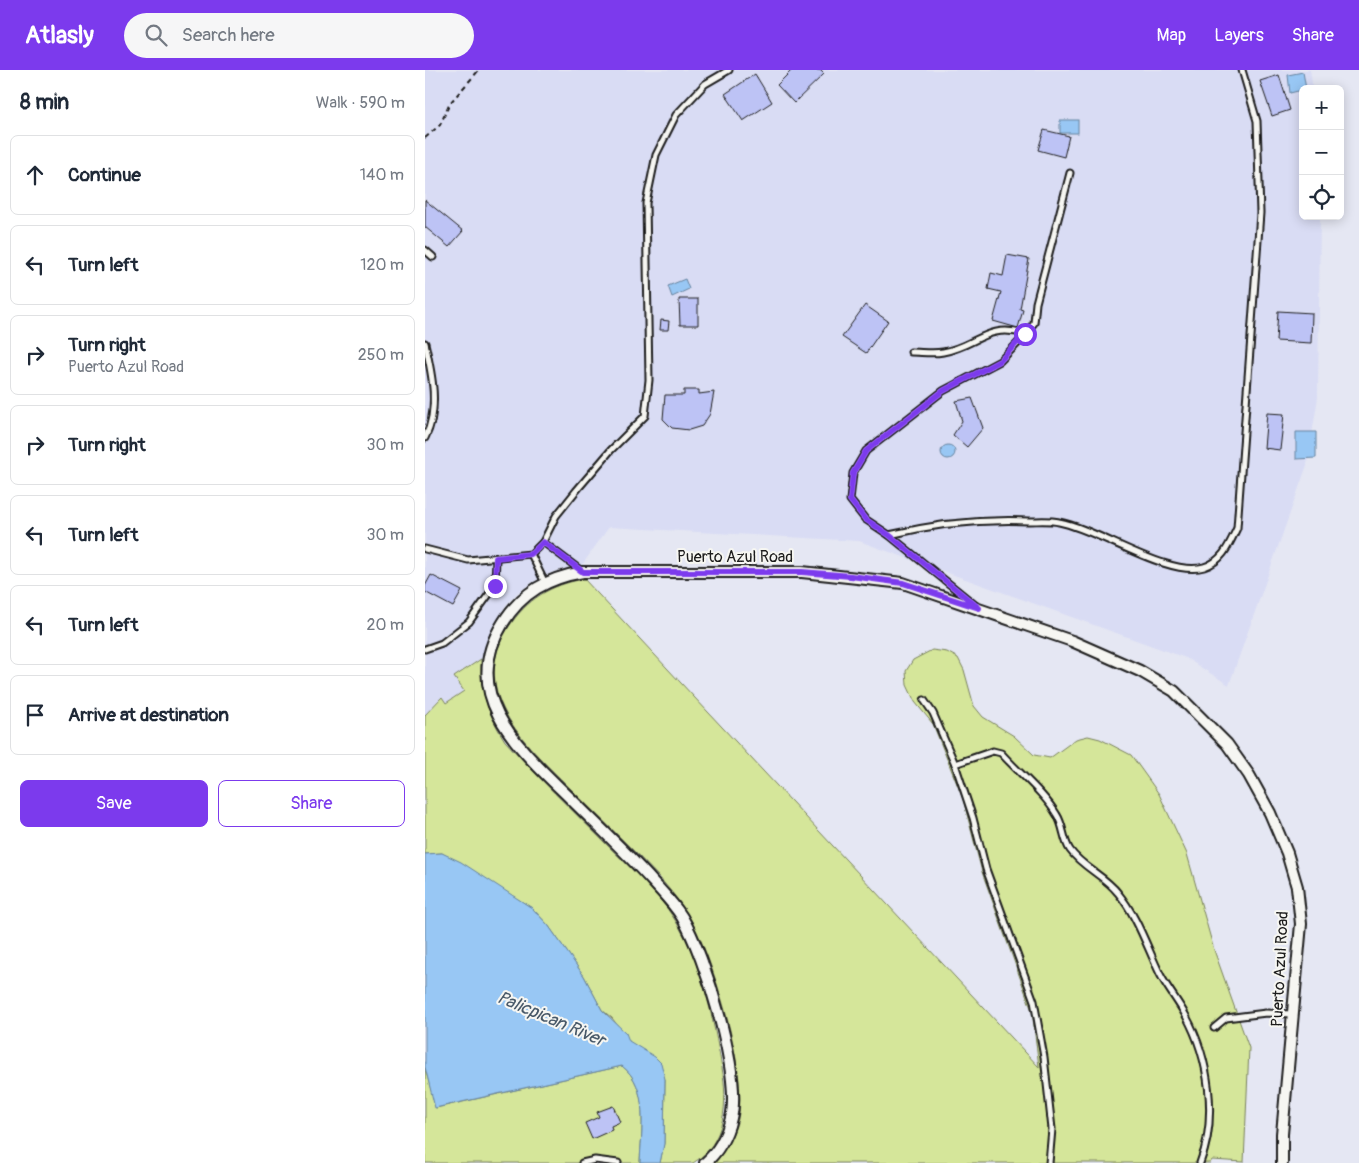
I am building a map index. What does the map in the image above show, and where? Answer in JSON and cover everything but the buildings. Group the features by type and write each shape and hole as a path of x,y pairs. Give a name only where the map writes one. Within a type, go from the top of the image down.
{"street":[{"name":"Puerto Azul Road","path":"705,1163 719,1146 725,1133 731,1118 733,1102 730,1072 718,1014 701,958 691,934 671,902 649,876 511,737 499,719 491,698 488,661 498,631 522,598 545,583 583,572 802,572 903,583 1072,641 1140,671 1173,691 1227,744 1249,775 1270,813 1287,853 1297,887 1301,924 1282,1134 1282,1163"}],"lane":[{"path":"425,548 468,560 531,554 543,542 556,516 576,491 611,450 645,416 649,380 646,203 656,155 676,115 705,84 729,70"},
{"path":"889,535 919,528 994,520 1059,522 1101,536 1174,567 1203,567 1225,554 1237,528 1261,212 1257,121 1242,70"},
{"path":"979,608 889,535 865,519 850,500 853,473 866,451 943,391 1000,361 1034,323 1036,303 1070,173"},
{"path":"425,250 433,257"},
{"path":"911,352 943,352 991,332 1009,330 1025,334"},
{"path":"425,343 434,397 425,438"},
{"path":"543,542 583,572"},
{"path":"531,554 545,583"},
{"path":"425,649 442,643 469,622 495,586 496,558"},
{"path":"923,700 933,713 955,764 973,818 986,869 1034,1001 1044,1057 1052,1129 1049,1163"},
{"path":"955,764 993,751 1001,754 1057,815 1063,829 1065,843 1071,852 1100,874 1119,893 1130,911 1161,975 1186,1016 1197,1043 1209,1099 1208,1125 1200,1163"},
{"path":"1213,1028 1226,1018 1265,1013 1293,1014"},
{"path":"582,1163 595,1160 618,1163"}],"path":[{"path":"425,138 440,125 450,103 479,70"}],"shaded area":[{"path":"425,70 1310,70 1312,85 1299,85 1299,220 1320,220 1318,397 1307,465 1229,685 1186,658 859,541 609,527 582,565 556,571 539,578 517,593 506,605 492,628 481,659 455,677 464,691 446,703 442,697 425,715"}],"green space":[{"path":"584,579 1039,1067 1032,1011 982,872 963,799 933,724 915,702 907,685 906,671 913,660 932,650 947,652 958,658 964,670 974,706 983,717 1014,736 1034,755 1050,758 1076,739 1088,736 1100,739 1131,755 1159,794 1187,854 1214,950 1249,1048 1244,1162 1212,1160 1210,1163 715,1163 729,1142 738,1119 740,1099 738,1073 726,1014 697,931 684,908 659,877 522,738 499,698 494,676 497,652 508,628 523,609 531,601 550,589"},
{"path":"481,659 482,682 486,702 505,741 652,890 675,920 692,954 705,991 715,1030 725,1094 722,1121 718,1133 704,1155 693,1163 660,1163 664,1143 665,1079 629,1041 612,1018 602,1010 584,976 548,925 532,908 442,853 425,854 425,715 442,697 446,703 464,691 454,677"},
{"path":"622,1066 631,1075 640,1097 642,1124 640,1163 425,1163 425,1068 436,1108"}],"water":[{"path":"1303,72 1305,85 1299,85 1299,91 1290,93 1288,75"},
{"path":"1060,120 1078,120 1078,133 1060,133"},
{"path":"685,279 689,289 672,297 668,286"},
{"path":"1296,432 1316,432 1316,458 1296,459"},
{"path":"945,445 951,445 955,452 951,459 945,459 941,455 941,449"},
{"name":"Palicpican River","path":"442,853 461,862 532,908 548,925 584,976 602,1010 626,1033 629,1041 655,1057 661,1063 665,1079 664,1144 660,1163 640,1163 642,1111 640,1098 637,1086 631,1075 622,1066 435,1108 425,1067 425,854"}],"route":[{"path":"495,586 496,558 531,554 543,542 583,572 802,572 851,576 903,583 979,608 889,535 865,519 850,500 853,473 866,451 887,434 943,391 1000,361 1025,334"}]}
